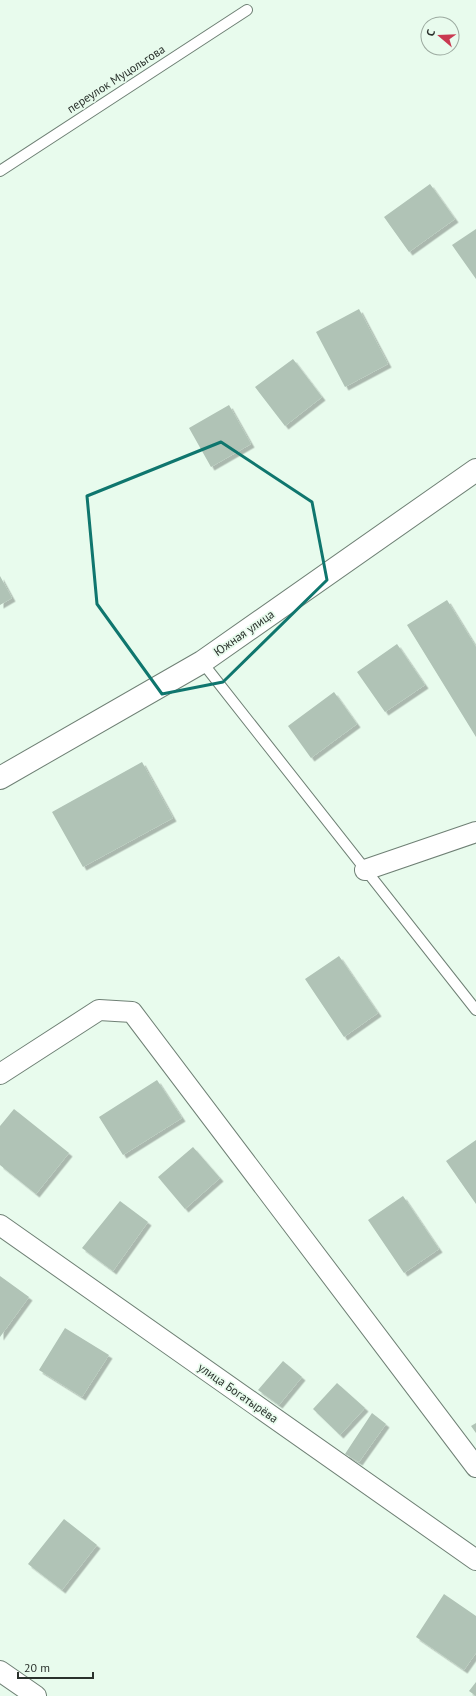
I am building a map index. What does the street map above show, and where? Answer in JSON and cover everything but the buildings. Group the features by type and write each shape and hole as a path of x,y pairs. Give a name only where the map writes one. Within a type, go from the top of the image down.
{"street":[{"name":"Южная улица","path":"0,778 202,662 476,470"},
{"path":"365,870 476,832"},
{"path":"0,1074 99,1010 132,1012 476,1467"},
{"name":"улица Богатырёва","path":"0,1225 476,1560"},
{"path":"0,1671 36,1696"}],"lane":[{"name":"переулок Муцольгова","path":"0,171 247,10"},
{"path":"202,662 476,1010"}],"highlighted area":[{"path":"221,442 312,502 327,580 223,682 162,694 97,604 87,496"}]}
